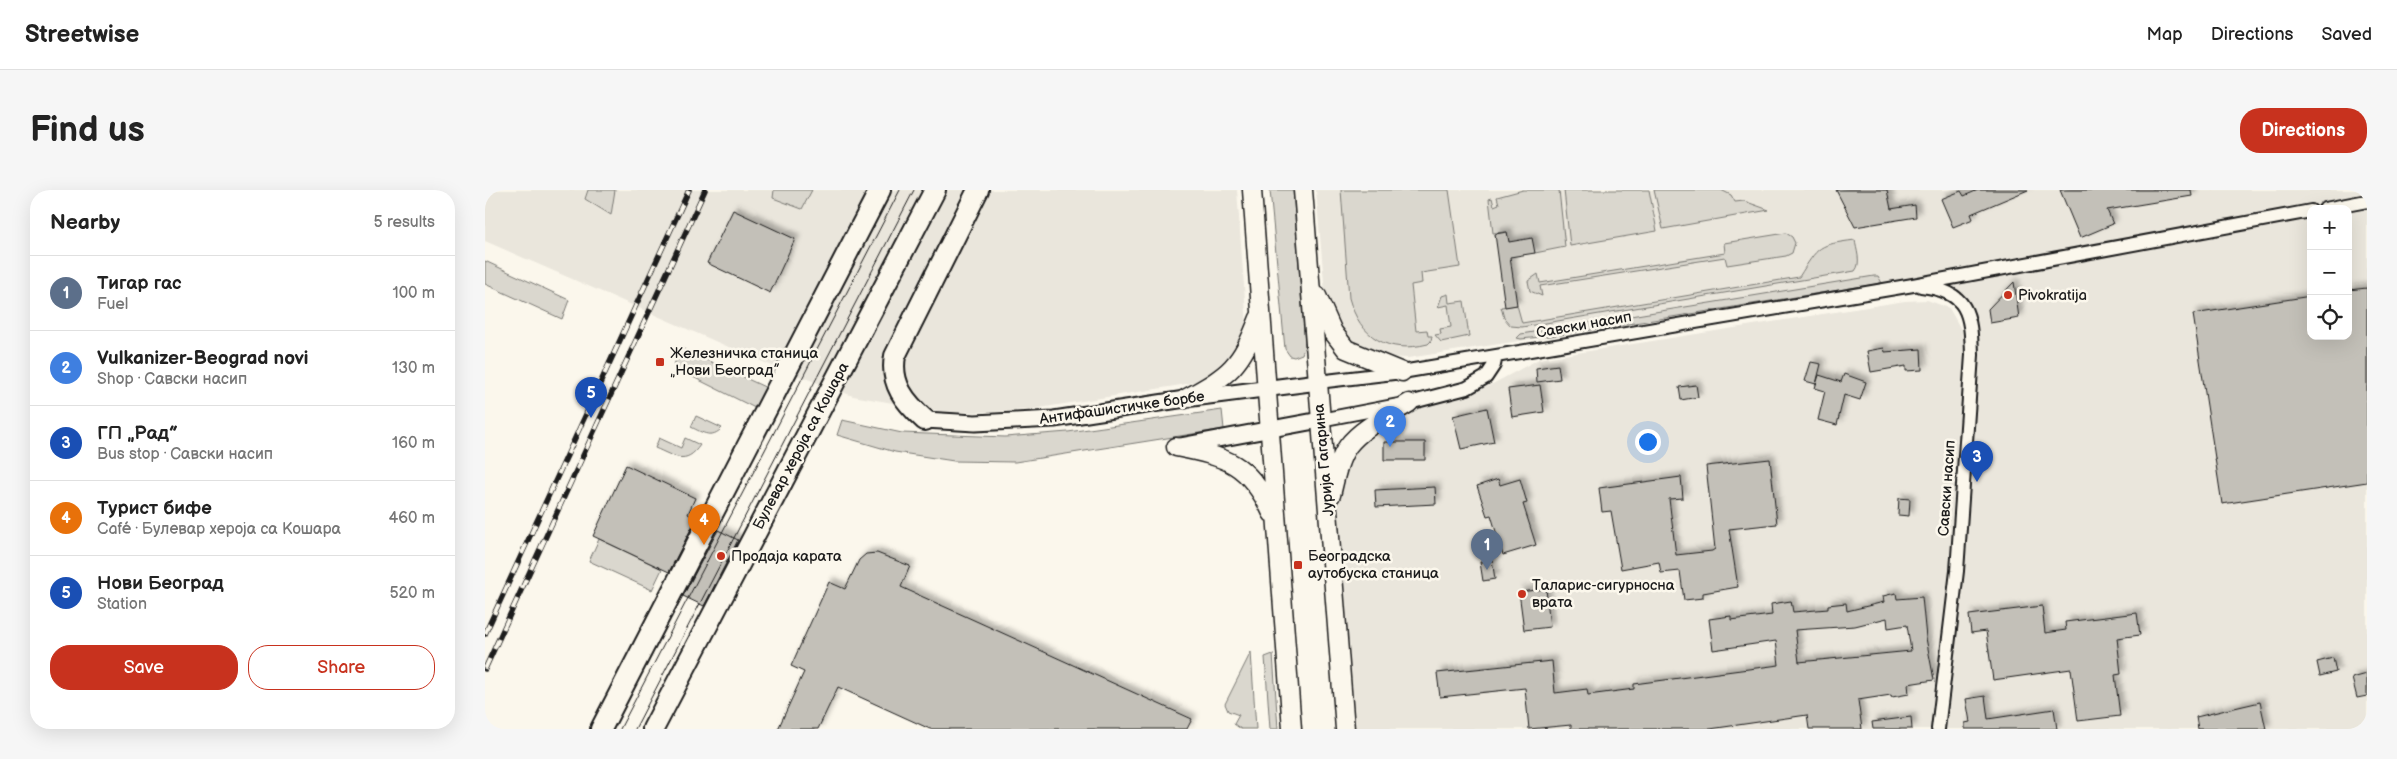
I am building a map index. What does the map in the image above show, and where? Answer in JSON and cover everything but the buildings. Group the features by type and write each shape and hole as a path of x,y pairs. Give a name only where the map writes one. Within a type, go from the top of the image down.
{"main road":[{"path":"601,729 880,190"},
{"name":"Булевар хероја са Кошара","path":"653,729 935,190"},
{"path":"925,420 898,390 893,368 899,345 978,190"},
{"path":"1252,190 1292,729"},
{"name":"Јурија Гагарина","path":"1303,190 1345,729"},
{"path":"1311,279 1333,332 1346,349 1402,372"},
{"path":"1185,398 1207,387 1233,368 1246,351 1261,313"},
{"path":"1328,507 1339,466 1348,446 1372,426 1409,403"},
{"path":"1176,447 1212,454 1247,473 1265,498 1277,522"}],"street":[{"path":"2346,205 2367,201"},
{"name":"Савски насип","path":"1318,382 1402,372 1913,285 2307,212"},
{"name":"Савски насип","path":"1913,285 1948,293 1958,300 1971,321 1972,355 1957,571 1938,729"},
{"path":"1176,447 1409,403 1476,385 1490,372 1496,356"},
{"name":"Антифашистичке борбе","path":"925,420 1001,423 1070,418 1185,398 1318,382"}],"shaded area":[{"path":"485,190 1237,190 1247,327 1236,355 1206,379 1181,385 1027,410 987,412 944,412 853,396 770,365 485,241"},
{"path":"588,190 615,190 611,215 585,199"},
{"path":"774,190 812,190 802,209 773,198"},
{"path":"1270,190 1293,190 1305,346 1302,354 1294,357 1290,356 1285,349"},
{"path":"1316,190 2367,190 2367,729 1943,729 1976,321 1963,296 1917,280 1408,358 1384,357 1364,352 1339,330 1325,293"},
{"path":"1341,190 1449,190 1460,267 1421,273 1422,283 1411,285 1416,331 1427,330 1428,336 1432,336 1428,344 1400,347 1388,344 1368,333 1360,323 1349,298"},
{"path":"1523,190 1559,190 1565,247 1535,253 1509,242 1507,232 1493,233 1489,199 1492,198 1494,206 1499,204 1497,197"},
{"path":"1564,190 1649,190 1657,231 1570,246"},
{"path":"1654,190 1721,190 1731,195 1735,202 1744,201 1769,210 1663,229"},
{"path":"1786,233 1792,237 1795,243 1792,253 1786,256 1727,265 1725,257 1540,286 1542,296 1530,291 1528,281 1538,274 1540,283 1725,253 1724,243"},
{"path":"1855,240 1858,264 1855,271 1522,327 1511,326 1504,318 1501,307 1517,305 1522,323 1799,277 1811,258 1821,248 1833,243"},
{"path":"485,261 569,300 562,319 485,284"},
{"path":"1878,276 1882,283 1560,335 1517,338 1521,334"},
{"path":"1448,294 1449,303 1464,301 1469,336 1441,342 1435,335 1441,334 1440,329 1451,327 1448,305 1438,307 1442,296"},
{"path":"1927,300 1949,308 1963,333 1967,354 1953,570 1933,729 1349,729 1332,522 1342,467 1353,448 1411,407 1487,387 1539,359 1905,301"},
{"path":"681,348 769,389 757,409 673,367"},
{"path":"1222,410 1224,429 1015,462 954,461 895,452 837,435 842,420 902,433 1005,437 1068,432"},
{"path":"696,416 722,428 715,433 707,434 691,427"},
{"path":"659,438 681,448 685,438 700,445 690,455 679,457 655,448"},
{"path":"599,539 662,569 652,590 589,561"},
{"path":"1251,652 1256,729 1241,729 1234,724 1239,715 1228,711 1225,704"},
{"path":"1273,654 1278,729 1270,729 1265,657"}],"tram line":[{"path":"620,729 900,190"},
{"path":"635,729 914,190"}],"railway":[{"path":"485,634 689,190"},
{"path":"485,669 705,190"}],"place":[{"name":"Pivokratija","path":"2008,295"},
{"name":"Железничка станица „Нови Београд”","path":"660,362"},
{"name":"Нови Београд","path":"591,418"},
{"name":"Vulkanizer-Beograd novi","path":"1390,447"},
{"name":"ГП „Рад”","path":"1977,482"},
{"name":"Турист бифе","path":"704,545"},
{"name":"Продаја карата","path":"721,556"},
{"name":"Београдска аутобуска станица","path":"1298,565"},
{"name":"Тигар гас","path":"1487,570"},
{"name":"Таларис-сигурносна врата","path":"1522,594"}]}
